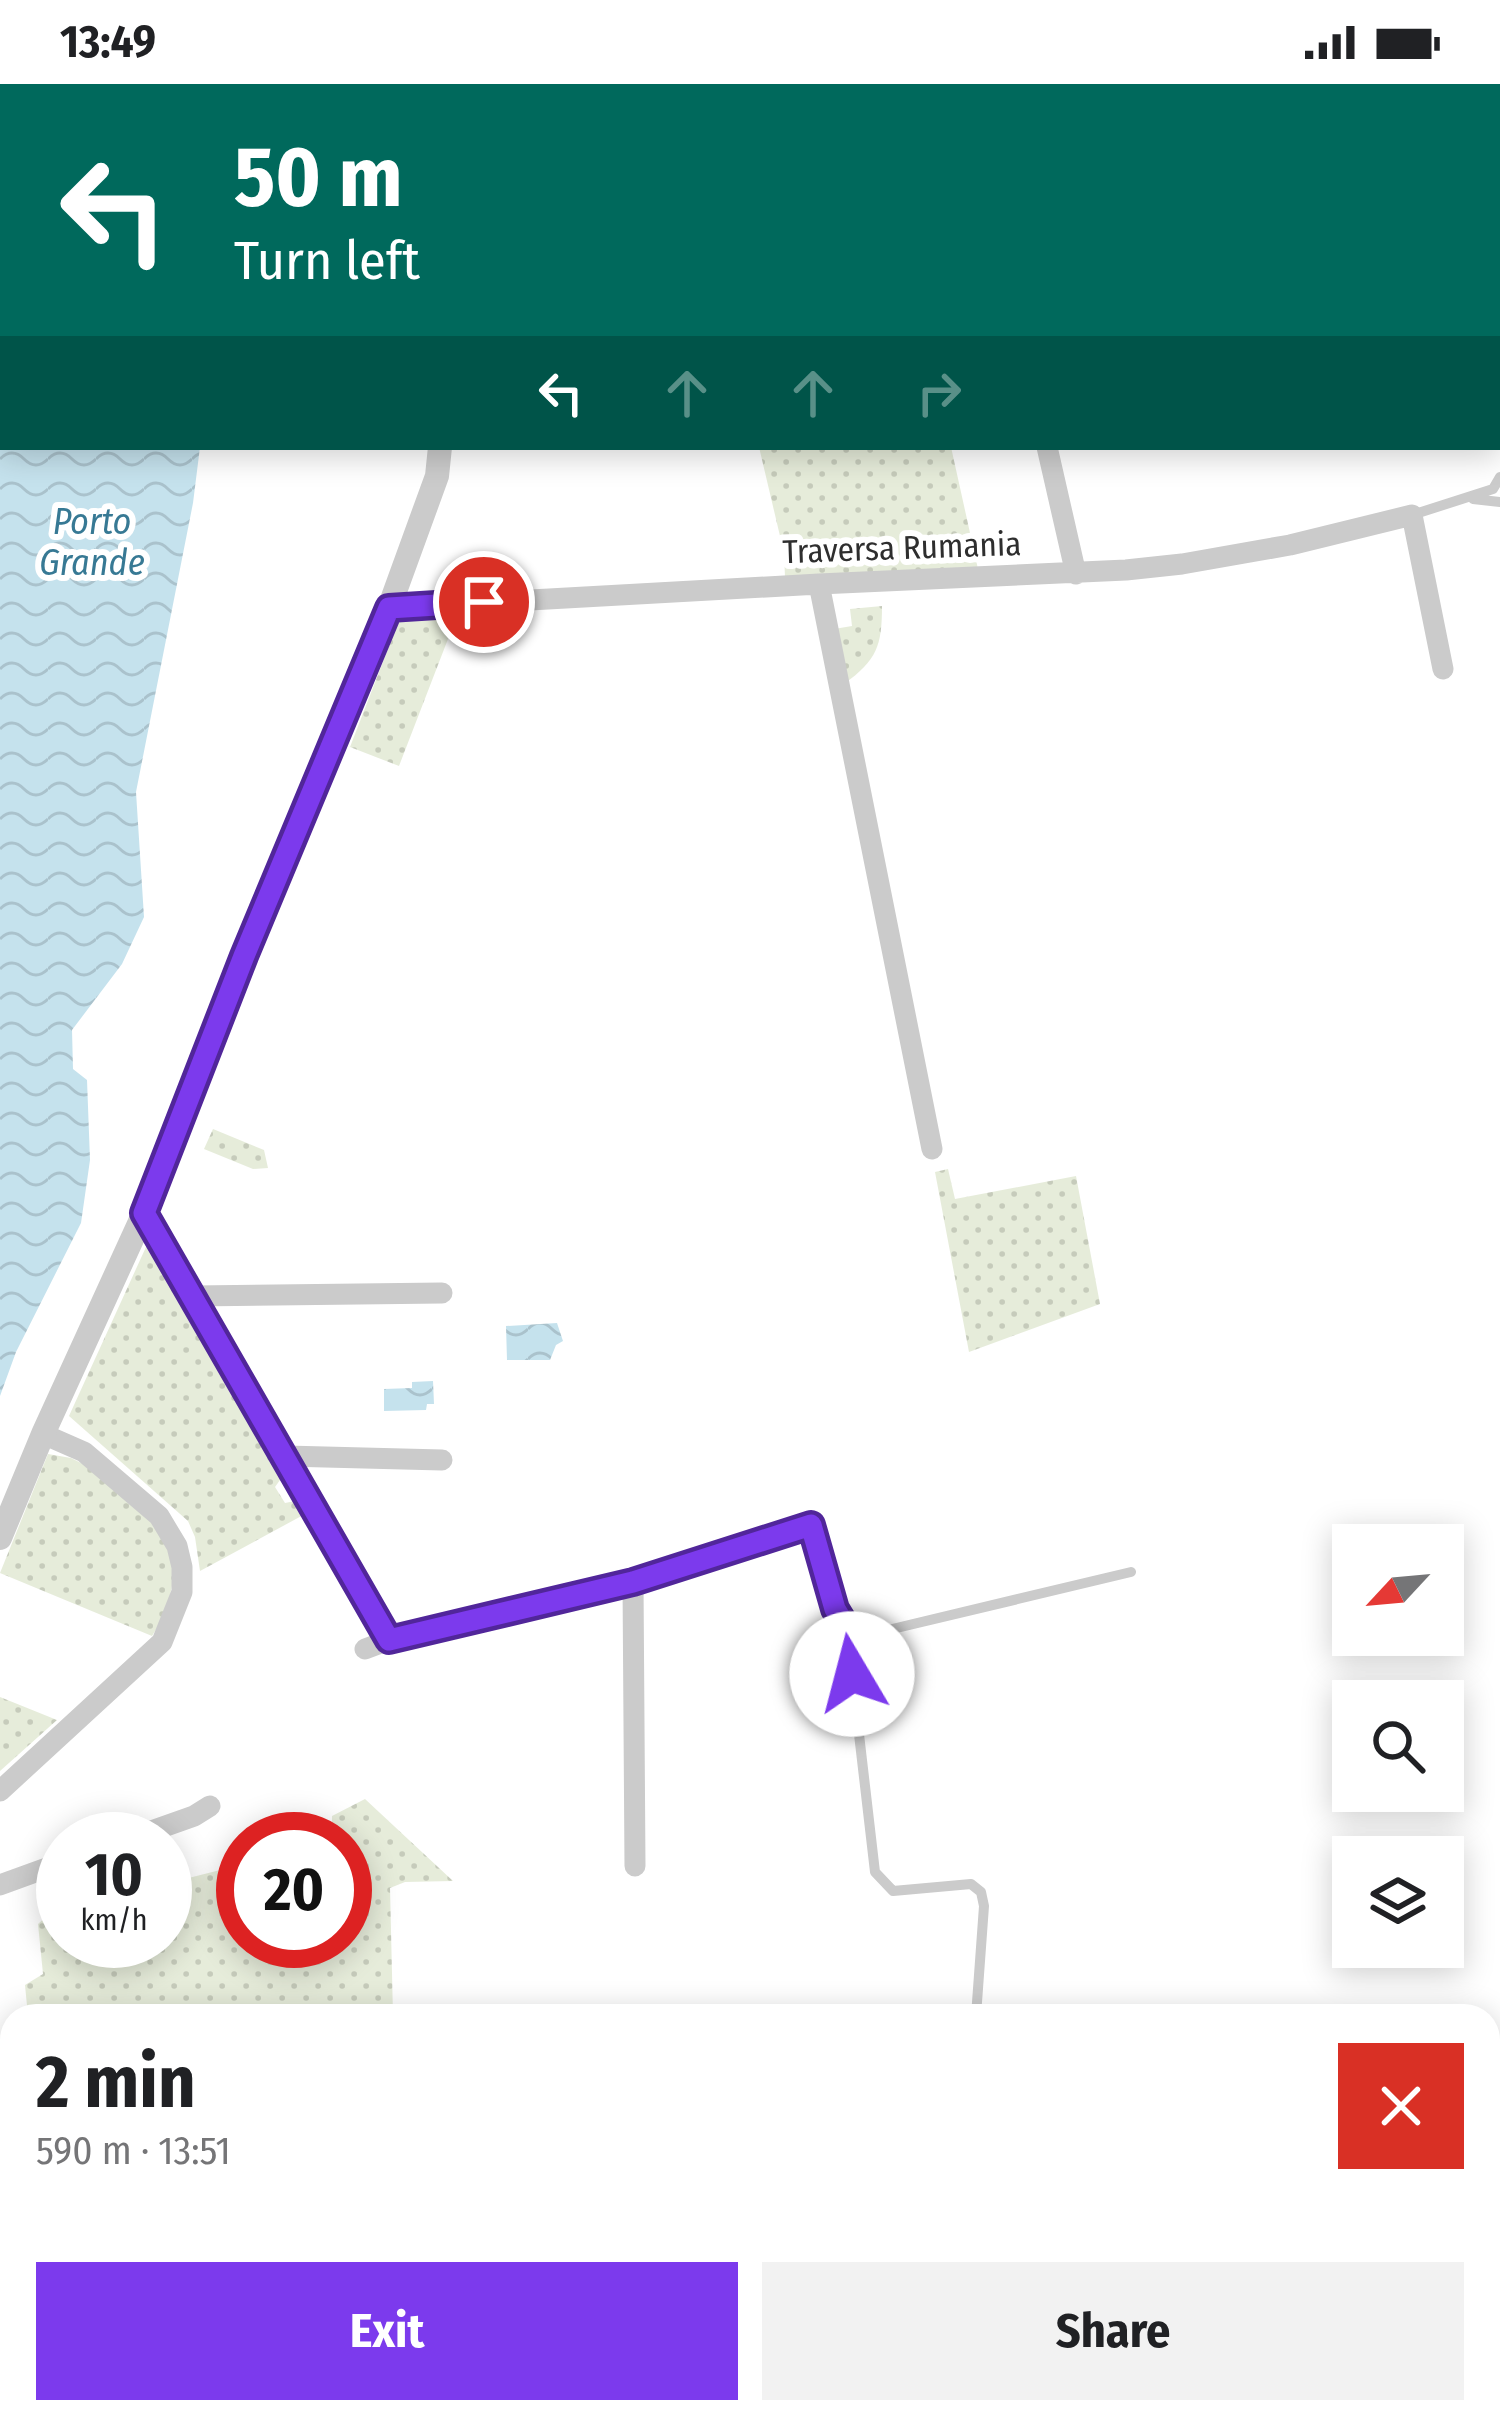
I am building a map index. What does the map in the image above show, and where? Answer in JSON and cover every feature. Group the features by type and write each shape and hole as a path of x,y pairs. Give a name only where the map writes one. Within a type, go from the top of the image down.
{"street":[{"path":"0,1538 144,1213 244,956 389,608 437,476 440,450"},
{"path":"1048,450 1076,574"},
{"path":"1412,515 1444,668"},
{"name":"Traversa Rumania","path":"389,608 1076,574 1181,564 1268,549 1412,515"},
{"path":"819,584 932,1150"},
{"path":"144,1213 389,1640"},
{"path":"194,1296 442,1293"},
{"path":"0,1791 163,1642 182,1592 177,1546 159,1516 84,1452 43,1434"},
{"path":"286,1456 442,1460"},
{"path":"365,1649 633,1582 811,1525"},
{"path":"633,1582 635,1866"},
{"path":"192,1817 210,1806"},
{"path":"0,1885 36,1872"}],"lane":[{"path":"1412,515 1470,499 1493,489 1500,477"},
{"path":"1470,499 1500,502"},
{"path":"811,1525 835,1609 846,1627 862,1636 1131,1572"},
{"path":"862,1636 852,1674 875,1872 893,1891 970,1884 981,1892 977,2004"}],"green space":[{"path":"760,450 952,450 978,569 785,577 784,553"},
{"path":"882,606 875,651 844,684 834,629 852,626 850,609"},
{"path":"449,615 453,626 399,766 350,747 398,623 405,616"},
{"path":"213,1129 264,1150 268,1168 253,1169 204,1149"},
{"path":"948,1169 955,1199 1076,1176 1100,1304 969,1352 935,1172"},
{"path":"155,1246 285,1473 275,1487 285,1503 300,1500 307,1513 200,1571 188,1521 69,1416 146,1247"},
{"path":"48,1454 83,1464 142,1511 166,1539 173,1582 152,1636 0,1573"},
{"path":"0,1697 57,1720 0,1771"},
{"path":"365,1799 453,1881 405,1882 390,1888 393,2004 27,2004 25,1985 43,1974 42,1968 192,1968 192,1877 216,1871 216,1968 372,1968 372,1812 340,1812"}],"water":[{"name":"Porto Grande","path":"0,450 200,450 136,792 144,917 122,964 72,1030 73,1069 87,1080 90,1160 81,1223 16,1352 0,1396"},
{"path":"557,1323 563,1341 550,1360 507,1360 506,1326"},
{"path":"433,1381 434,1404 427,1404 426,1410 384,1411 384,1389"}],"route":[{"path":"484,602 389,608 244,956 144,1213 389,1640 633,1582 811,1525 835,1609 846,1627 862,1636 852,1674"}]}
